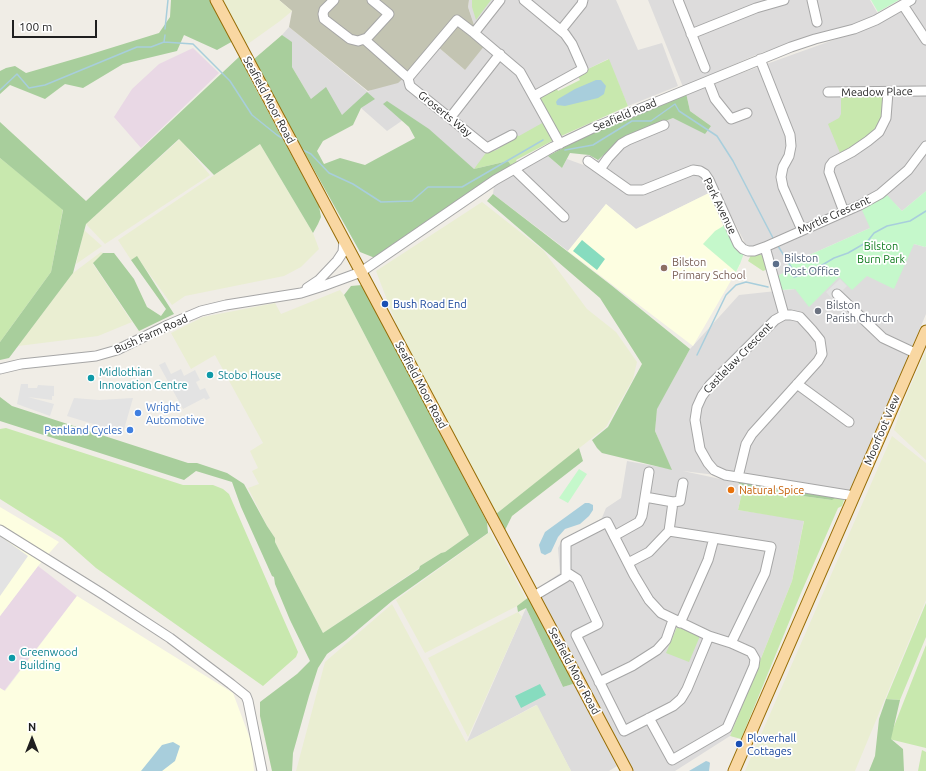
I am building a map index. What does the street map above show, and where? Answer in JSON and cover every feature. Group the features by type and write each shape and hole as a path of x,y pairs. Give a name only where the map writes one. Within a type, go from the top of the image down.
{"main road":[{"name":"Seafield Moor Road","path":"216,0 627,771"},
{"name":"Moorfoot View","path":"734,771 915,353 926,331"}],"street":[{"path":"334,0 327,5 324,10 324,19 350,39 358,40 367,38 389,14 372,0"},
{"path":"474,33 500,0"},
{"path":"524,0 561,30 572,44 584,69 534,96"},
{"path":"561,30 582,4 583,0"},
{"path":"678,0 705,68"},
{"path":"691,34 756,8 784,0"},
{"path":"812,0 817,22"},
{"path":"907,2 926,40"},
{"name":"Seafield Road","path":"361,272 472,195 514,169 560,144 593,128 760,59 815,39 854,29 876,20 907,2"},
{"path":"408,78 457,20 520,72 560,144"},
{"name":"Groserts Way","path":"364,39 408,78 410,86 487,148 512,135"},
{"path":"450,118 500,54"},
{"path":"760,59 790,135 791,146 789,156 783,167 781,177 783,187 802,230"},
{"path":"708,80 715,100 732,119"},
{"name":"Meadow Place","path":"828,93 926,91"},
{"path":"844,212 829,172 830,166 833,162 858,149 879,132 886,118 888,92"},
{"path":"723,124 747,112"},
{"path":"600,169 621,144 664,125"},
{"name":"Myrtle Crescent","path":"748,251 754,251 765,247 860,205 880,194 908,170 926,146"},
{"name":"Park Avenue","path":"588,161 629,190 643,190 693,170 700,171 705,174 709,180 738,244 743,250 748,251"},
{"path":"514,169 564,216"},
{"name":"Bush Farm Road","path":"301,292 319,280 333,266 342,252 344,240"},
{"path":"765,247 784,315"},
{"name":"Bush Farm Road","path":"0,369 21,364 96,356 117,350 201,311 226,305 301,292 323,286 361,272"},
{"path":"837,294 883,338 915,353"},
{"name":"Castlelaw Crescent","path":"738,477 746,444 752,434 818,361 822,354 820,340 800,317 791,315 784,315 775,320 710,385 702,396 697,407 695,420 700,449 714,470 726,475 738,477 854,496"},
{"path":"797,384 849,422"},
{"path":"614,536 640,522 649,472"},
{"path":"645,497 673,502 680,501 684,483"},
{"path":"628,563 649,552 669,531 673,502"},
{"path":"534,596 566,577 566,543 606,522 649,600 661,613 709,636 731,643 751,652 755,659 754,666 727,728 672,760 649,718"},
{"path":"0,530 170,638 246,696 262,771"},
{"path":"669,531 771,546 765,573 731,643"},
{"path":"599,682 632,666 657,650 666,640 708,560 714,538"},
{"path":"566,572 577,579 598,624 576,635 624,731 674,706 681,699 687,689 709,636"}],"shaded area":[{"path":"223,0 279,0 292,11 245,46"},
{"path":"279,0 469,0 468,7 475,28 485,45 465,70 438,47 398,83 368,91 289,27 292,11"},
{"path":"469,0 616,0 638,50 662,43 678,86 628,106 608,59 531,98 545,126 472,171 403,120 387,131 361,108 342,116 311,99 292,67 292,43 282,35 289,27 368,92 438,47 465,70 475,28 468,7"},
{"path":"648,0 870,0 878,14 852,26 816,35 758,54 683,87"},
{"path":"913,0 926,0 926,191 902,211 886,195 870,228 787,265 788,271 777,276 745,243 718,190 711,192 636,229 606,204 568,251 493,194 494,186 548,156 562,168 567,159 589,167 622,138 673,118 711,126 690,111 686,93 861,30"},
{"path":"193,48 219,73 141,148 114,117 132,89 159,64"},
{"path":"180,139 210,175 105,244 86,224"},
{"path":"260,144 313,233 319,249 301,267 284,276 185,296 172,305 137,257 131,260 118,240"},
{"name":"Bilston Primary School","path":"711,192 733,244 740,265 693,346 568,251 606,204 636,229"},
{"path":"482,202 543,250 587,309 616,332 637,362 633,379 606,427 496,514 397,326 376,271"},
{"path":"84,230 102,246 76,264"},
{"path":"914,244 926,246 926,314 853,490 846,491 683,471 739,483 743,488 738,510 804,520 792,581 730,736 675,771 632,771 537,589 560,573 558,548 562,540 601,520 606,508 621,498 627,461 671,469 655,431 657,408 690,349 739,295 795,289 839,276 867,276"},
{"path":"101,252 103,253 93,264 132,322 98,336 18,346 73,273"},
{"path":"840,279 847,286 833,300 826,292"},
{"path":"340,290 344,295 469,535 445,552 420,566 323,633 248,488 259,484 252,471 258,468 250,451 263,443 215,355 191,369 171,333 203,317 275,303 281,314"},
{"path":"926,351 926,460 894,430 903,403"},
{"path":"165,362 171,374 181,369 184,376 195,370 200,380 196,382 200,390 205,388 210,398 206,400 204,398 183,409 159,365"},
{"path":"21,384 28,384 28,388 37,388 38,385 54,386 54,396 52,396 52,400 28,397 54,404 50,416 17,404"},
{"path":"74,398 99,400 133,398 123,433 67,416"},
{"path":"892,436 926,463 926,600 855,771 745,771"},
{"path":"0,507 59,542 38,566 0,616"},
{"path":"490,532 527,601 425,653 396,600"},
{"path":"0,536 28,556 0,596"},
{"path":"38,566 77,596 4,691 0,688 0,616"},
{"path":"77,596 233,693 252,744 254,771 0,771 0,688 5,691"},
{"path":"392,604 466,742 537,705 571,771 296,771 325,662"},
{"path":"526,608 563,687 576,683 617,766 609,771 571,771 536,705 467,742"},
{"path":"518,612 522,617 468,737 428,658"}],"green space":[{"path":"171,0 212,0 233,41 217,50 184,35 177,51 123,64 83,88 65,84 45,99 10,85 0,94 0,71 6,68 15,66 26,73 159,33 170,17"},
{"path":"472,0 491,0 476,20 472,7"},
{"path":"871,0 899,0 878,12"},
{"path":"282,35 292,42 292,67 311,99 326,87 342,115 367,92 375,99 361,108 353,125 323,141 317,151 324,164 340,158 365,165 415,138 409,127 383,104 387,101 429,129 474,169 508,161 511,165 375,258 360,252 260,73 254,59"},
{"path":"240,56 250,78 319,206 321,217 313,233 260,144 214,175 179,139 86,224 73,273 9,358 0,360 0,342 51,272 63,210 0,158 0,122 86,201"},
{"path":"609,59 628,106 559,137 539,99 540,95 556,87 558,91 580,80 578,76 588,71 588,69"},
{"path":"686,93 690,111 711,126 705,134 673,118 622,138 598,160 589,155 570,153 562,168 548,156 580,139"},
{"path":"881,95 884,98 883,117 877,129 843,154 840,153 828,124 839,118 841,114 841,97"},
{"path":"544,122 554,140 516,160 517,162 511,165 508,161 474,169 488,150 492,148 494,151 500,148 498,144 516,135 519,136"},
{"path":"0,158 63,209 51,272 0,342"},
{"name":"Bilston Burn Park","path":"926,191 926,246 914,244 894,289 867,276 852,290 839,277 809,307 795,289 782,290 777,276 788,271 787,265 870,228 862,210 887,195 902,211"},
{"path":"493,194 611,285 690,349 657,409 655,431 672,470 602,453 597,448 592,440 608,427 642,364 600,298 487,201"},
{"path":"725,225 744,253 736,272 703,244 715,231"},
{"path":"582,240 605,259 597,270 573,251"},
{"path":"103,253 114,253 134,279 147,307 161,316 166,309 131,260 137,256 174,314 139,331 93,263"},
{"path":"756,253 764,256 768,269 763,271 748,261 751,255"},
{"path":"362,285 487,522 488,533 392,601 327,654 318,668 309,696 293,753 292,771 272,771 260,716 260,702 297,674 310,661 290,620 275,584 274,577 272,576 241,507 232,482 196,471 184,480 0,421 0,397 12,406 188,463 197,463 227,473 244,484 275,538 275,542 279,550 323,633 419,569 420,566 445,552 469,535 344,295 351,286"},
{"path":"6,428 183,485 213,485 223,489 229,494 298,652 296,657 263,686 96,568 62,538 0,499 0,429"},
{"path":"579,448 583,461 512,516 505,530 496,514"},
{"path":"579,469 587,474 568,503 559,498"},
{"path":"736,480 833,495 835,498 832,500 743,488"},
{"path":"743,488 832,500 833,495 842,497 844,500 842,506 838,508 801,593 741,739 730,736 792,581 804,521 738,510"},
{"path":"529,597 576,683 563,687 526,608 518,612 517,606"},
{"path":"926,603 926,637 900,700 886,699"},
{"path":"677,627 700,636 689,662 666,653"},
{"path":"926,645 926,748 889,739"},
{"path":"540,684 546,695 521,708 515,696"},
{"path":"886,699 900,700 891,739 903,749 904,771 869,771 875,756 879,719"},
{"path":"922,750 926,752 926,771 918,771"}],"water":[{"path":"596,80 601,80 606,86 604,94 598,98 565,106 557,105 556,102 558,99 575,89"},
{"path":"585,503 593,505 593,510 589,516 580,524 565,529 558,537 551,552 545,555 541,553 539,545 545,532"},
{"path":"173,742 180,746 175,761 162,771 141,771 162,745"},
{"path":"706,761 710,763 709,771 689,771"}],"waterway":[{"path":"165,29 168,0"},
{"path":"164,42 165,35"},
{"path":"0,90 17,74 29,88 45,85 137,47 151,47 164,42 193,44 230,81 252,115 285,140"},
{"path":"565,150 593,145 632,121 651,121 675,104 679,111 717,136 733,161 773,238"},
{"path":"301,149 311,154 329,173 353,184 381,202 412,201 428,187 462,187 543,140"},
{"path":"794,277 807,274 834,258 848,253 867,242 874,233 887,226 910,221 926,211"},
{"path":"778,246 793,270 800,275"},
{"path":"697,355 726,295 736,285 746,282 768,287"}],"place":[{"name":"Bilston Post Office","path":"776,264"},
{"name":"Bilston Primary School","path":"664,268"},
{"name":"Bush Road End","path":"385,304"},
{"name":"Bilston Parish Church","path":"818,311"},
{"name":"Stobo House","path":"210,375"},
{"name":"Midlothian Innovation Centre","path":"91,378"},
{"name":"Wright Automotive","path":"138,413"},
{"name":"Pentland Cycles","path":"130,430"},
{"name":"Natural Spice","path":"731,490"},
{"name":"Greenwood Building","path":"12,658"},
{"name":"Ploverhall Cottages","path":"739,744"}]}
